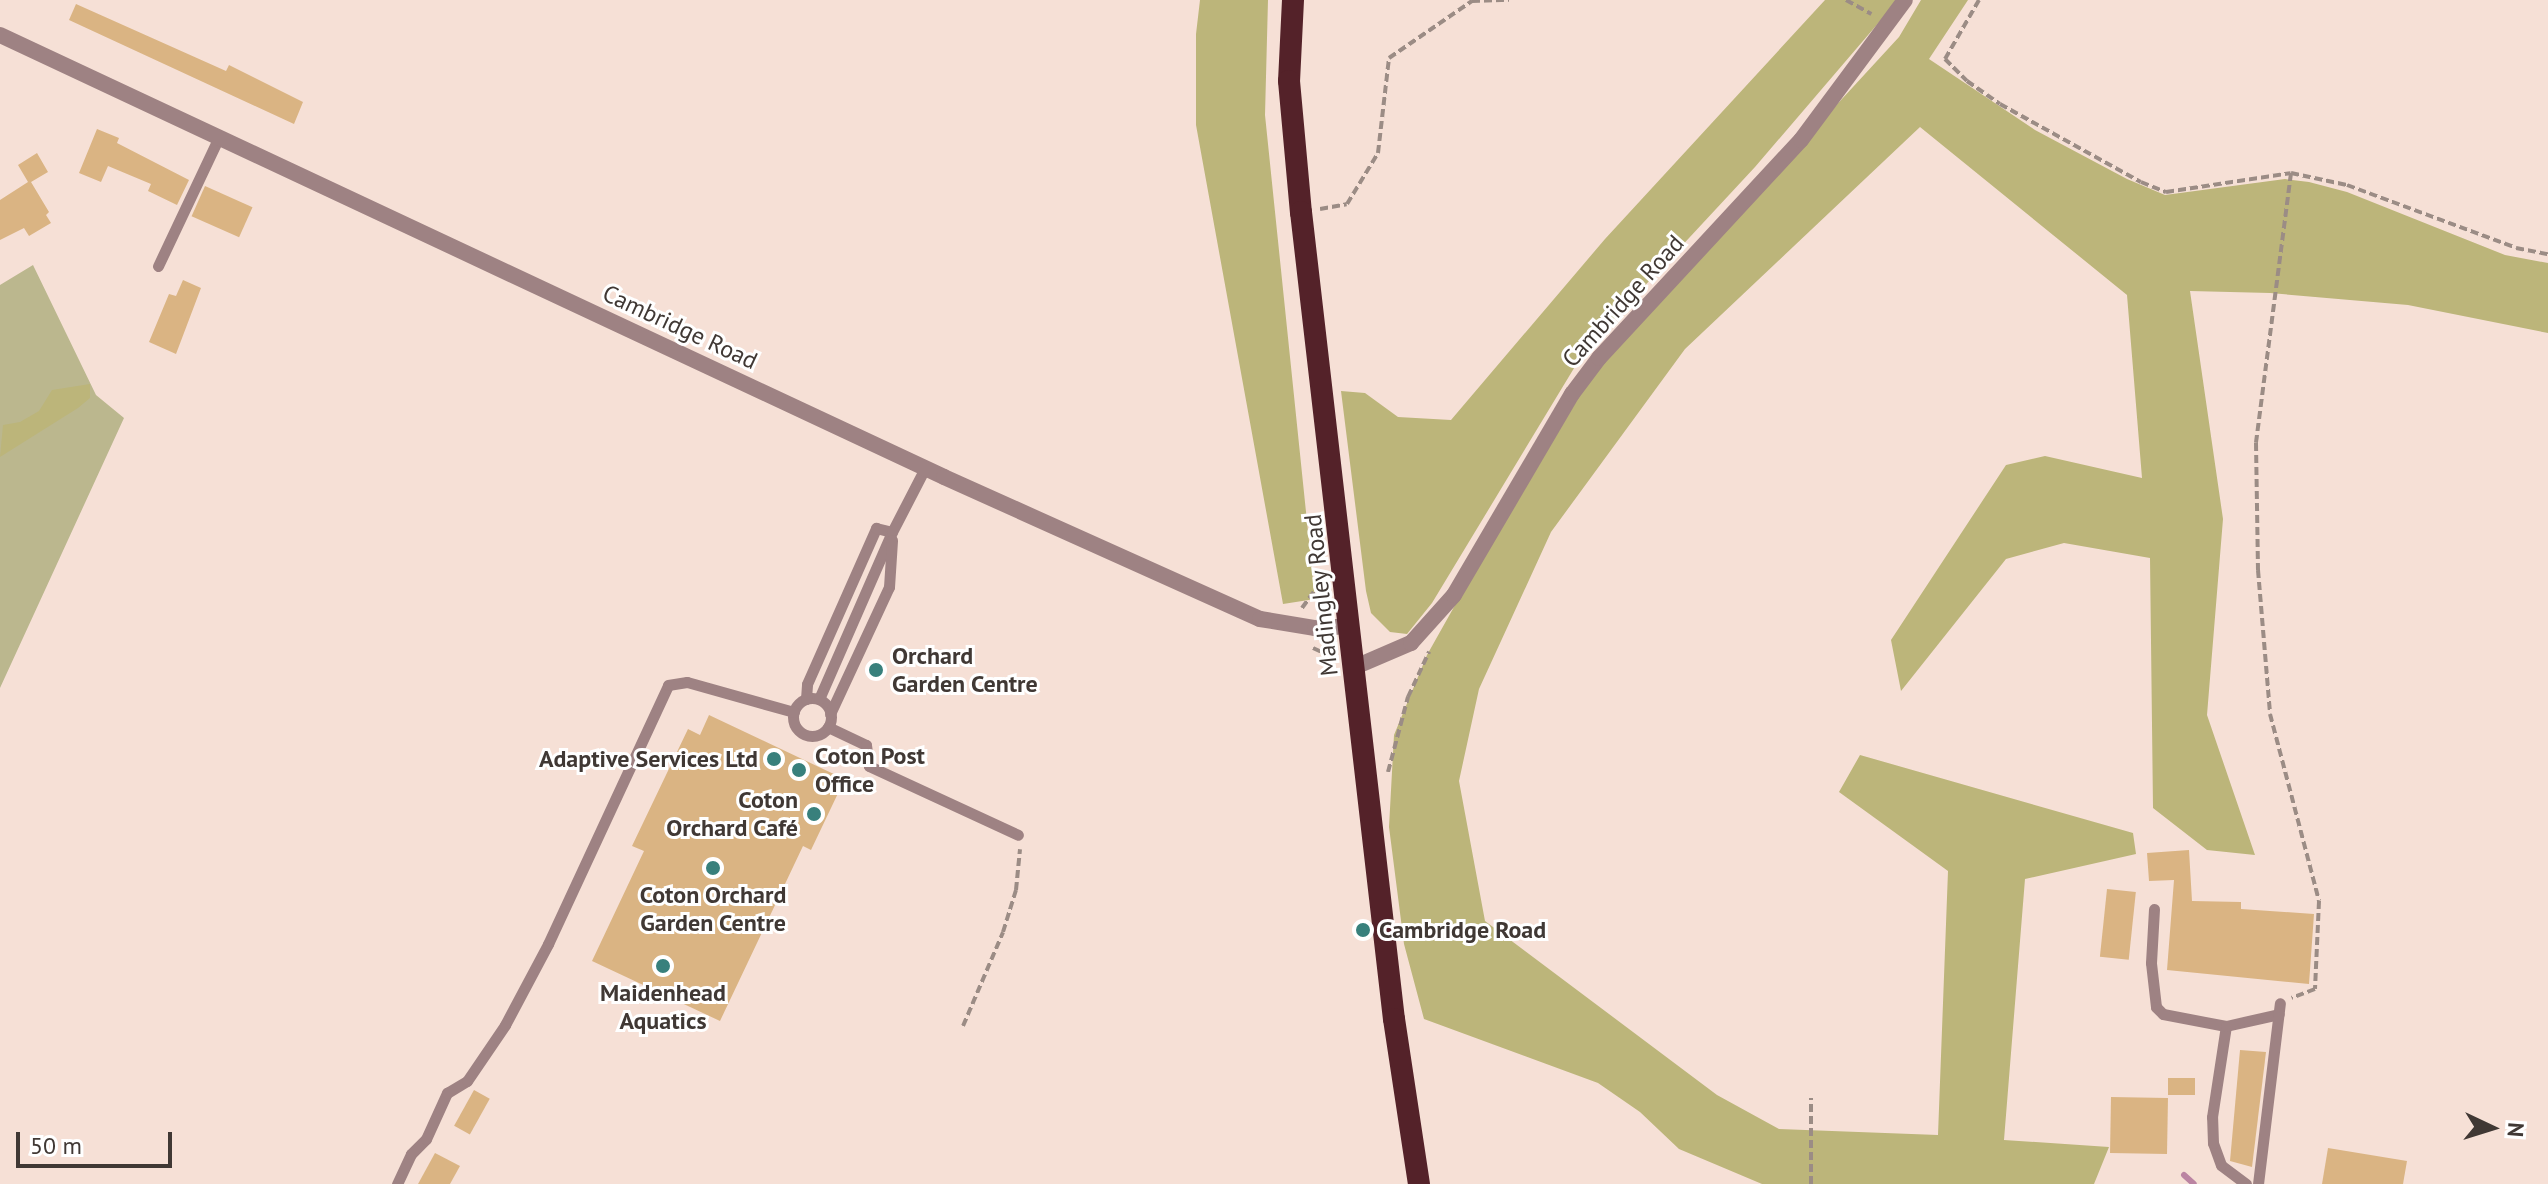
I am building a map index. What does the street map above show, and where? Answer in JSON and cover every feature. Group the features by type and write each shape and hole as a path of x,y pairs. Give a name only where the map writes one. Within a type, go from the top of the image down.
{"highway":[{"name":"Madingley Road","path":"1293,0 1289,81 1301,212 1394,1019 1419,1184"}],"street":[{"name":"Cambridge Road","path":"1355,667 1411,643 1454,595 1572,394 1599,358 1801,140 1905,0"},
{"name":"Cambridge Road","path":"0,35 925,468 1260,619 1315,628 1351,626"}],"lane":[{"path":"158,266 218,139"},
{"path":"397,1184 411,1154 426,1139 447,1093 467,1081 505,1025 548,944 668,685 687,682 717,689 737,699 794,712 812,699 925,468"},
{"path":"794,712 794,724 802,733 819,735 829,720 889,587 892,532"},
{"path":"812,699 829,720 866,745 869,766 1018,835"},
{"path":"2154,909 2151,977 2156,1007 2163,1014 2226,1026 2279,1008 2258,1184"},
{"path":"2226,1026 2212,1117 2213,1143 2221,1165 2246,1184"}],"path":[{"path":"1301,212 1347,204 1378,153 1389,58 1472,1 1509,0"},
{"path":"1846,0 1887,24"},
{"path":"1979,0 1945,59 1989,96 2062,141 2166,192 2291,173 2347,185 2516,248 2548,254"},
{"path":"2279,1008 2315,989 2319,901 2270,714 2258,570 2256,443 2291,173"},
{"path":"1388,775 1408,697 1433,645"},
{"path":"963,1026 1003,932 1016,890 1022,859 1018,835"},
{"path":"1811,1098 1811,1184"}],"shaded area":[{"path":"1200,0 1268,0 1265,115 1315,599 1283,604 1196,125 1196,34"},
{"path":"1825,0 1898,0 1755,167 1585,350 1432,603 1407,634 1390,632 1371,613 1366,591 1341,391 1365,393 1398,417 1451,420 1605,239"},
{"path":"1921,0 1968,0 1929,59 2035,130 2127,179 2165,195 2285,179 2309,182 2347,192 2505,255 2548,263 2548,333 2408,305 2270,293 2190,291 2223,519 2207,715 2255,855 2207,850 2153,808 2150,558 2064,543 2006,559 1901,691 1891,640 2006,465 2045,456 2142,478 2127,295 1920,127 1685,349 1551,532 1479,689 1459,781 1485,921 1717,1095 1779,1129 1938,1135 1948,871 1839,792 1860,755 2133,833 2136,854 2025,879 2004,1140 2109,1147 2094,1184 1762,1184 1679,1149 1640,1112 1598,1083 1424,1019 1404,944 1389,827 1394,735 1427,655 1531,470 1597,365 1899,37"},
{"path":"33,265 96,395 124,418 0,688 0,285"},
{"path":"90,384 90,398 78,408 0,457 3,425 20,422 39,411 52,390"}],"building":[{"path":"76,4 226,71 229,65 303,102 294,124 69,20"},
{"path":"97,129 119,138 117,143 189,180 177,205 148,191 151,184 108,166 101,182 79,173"},
{"path":"37,153 48,172 31,182 49,212 46,215 51,223 29,236 24,228 0,240 0,200 28,182 18,165"},
{"path":"205,186 253,207 239,237 192,216"},
{"path":"183,280 201,288 176,354 149,342 169,294 176,296"},
{"path":"709,715 838,776 834,784 841,787 811,850 803,846 720,1021 592,961 644,851 632,846 688,729 700,735"},
{"path":"2189,850 2192,901 2241,902 2241,909 2314,914 2309,984 2167,970 2174,880 2149,881 2147,853"},
{"path":"2107,889 2136,892 2129,960 2100,957"},
{"path":"2240,1050 2266,1052 2252,1167 2230,1161"},
{"path":"2168,1078 2195,1078 2195,1095 2168,1095"},
{"path":"474,1090 490,1099 470,1135 454,1126"},
{"path":"2111,1097 2168,1098 2167,1154 2110,1153"},
{"path":"2328,1148 2407,1161 2403,1184 2322,1184"},
{"path":"435,1153 460,1166 450,1184 418,1184"}],"waterway":[{"path":"2184,1175 2194,1184"}],"place":[{"name":"Orchard Garden Centre","path":"876,670"},
{"name":"Adaptive Services Ltd","path":"774,759"},
{"name":"Coton Post Office","path":"799,770"},
{"name":"Coton Orchard Café","path":"814,814"},
{"name":"Coton Orchard Garden Centre","path":"713,868"},
{"name":"Cambridge Road","path":"1363,930"},
{"name":"Maidenhead Aquatics","path":"663,966"}]}
